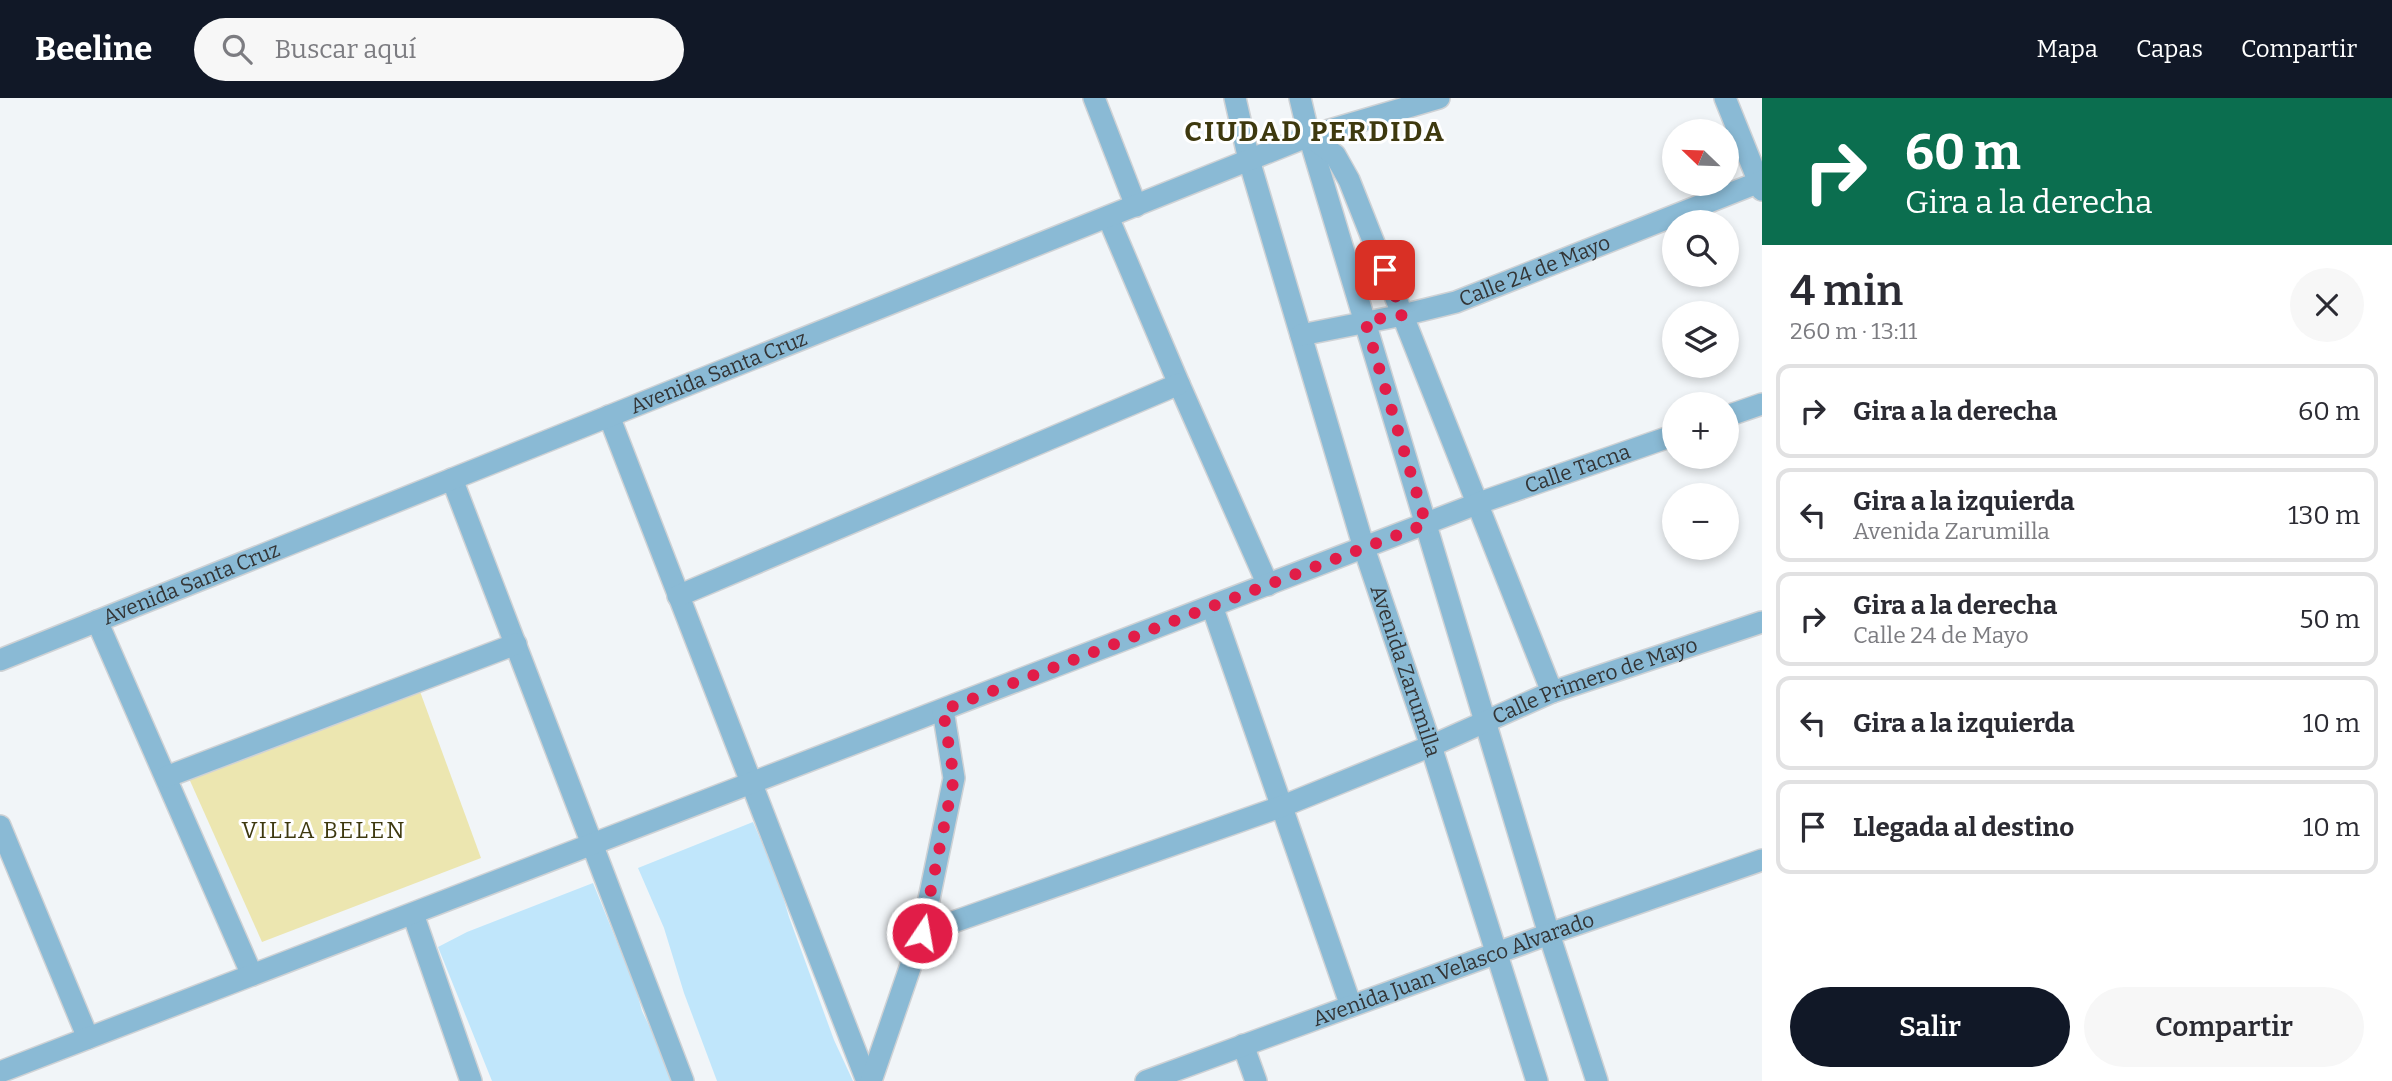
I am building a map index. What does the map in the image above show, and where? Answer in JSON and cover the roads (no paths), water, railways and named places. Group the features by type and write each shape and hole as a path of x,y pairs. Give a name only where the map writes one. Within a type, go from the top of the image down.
{"street":[{"path":"1094,98 1136,206"},
{"name":"Avenida Zarumilla","path":"1235,98 1249,160 1364,548 1431,746 1537,1081"},
{"path":"1300,98 1309,136 1549,934 1597,1081"},
{"name":"Avenida Santa Cruz","path":"0,660 1309,136 1439,98"},
{"path":"1725,98 1761,184"},
{"path":"1309,136 1335,155 1349,180 1552,692"},
{"name":"Calle 24 de Mayo","path":"1301,335 1456,302 1761,184"},
{"path":"1108,217 1268,585"},
{"path":"678,596 1179,384"},
{"path":"1739,412 1762,404"},
{"path":"609,416 869,1081"},
{"name":"Calle Tacna","path":"0,1072 1479,503 1662,440"},
{"path":"453,479 683,1081"},
{"path":"1212,606 1351,1006"},
{"path":"97,621 252,975"},
{"name":"Calle Primero de Mayo","path":"922,933 1283,806 1431,746 1552,692 1762,622"},
{"path":"166,777 516,644"},
{"path":"869,1081 922,933 954,778 943,710"},
{"path":"0,827 88,1038"},
{"name":"Avenida Juan Velasco Alvarado","path":"1146,1081 1496,953 1762,860"},
{"path":"413,914 471,1081"},
{"path":"1243,1045 1256,1081"}],"district":[{"name":"CIUDAD PERDIDA","path":"1315,131"},
{"name":"VILLA BELEN","path":"324,830"}]}
